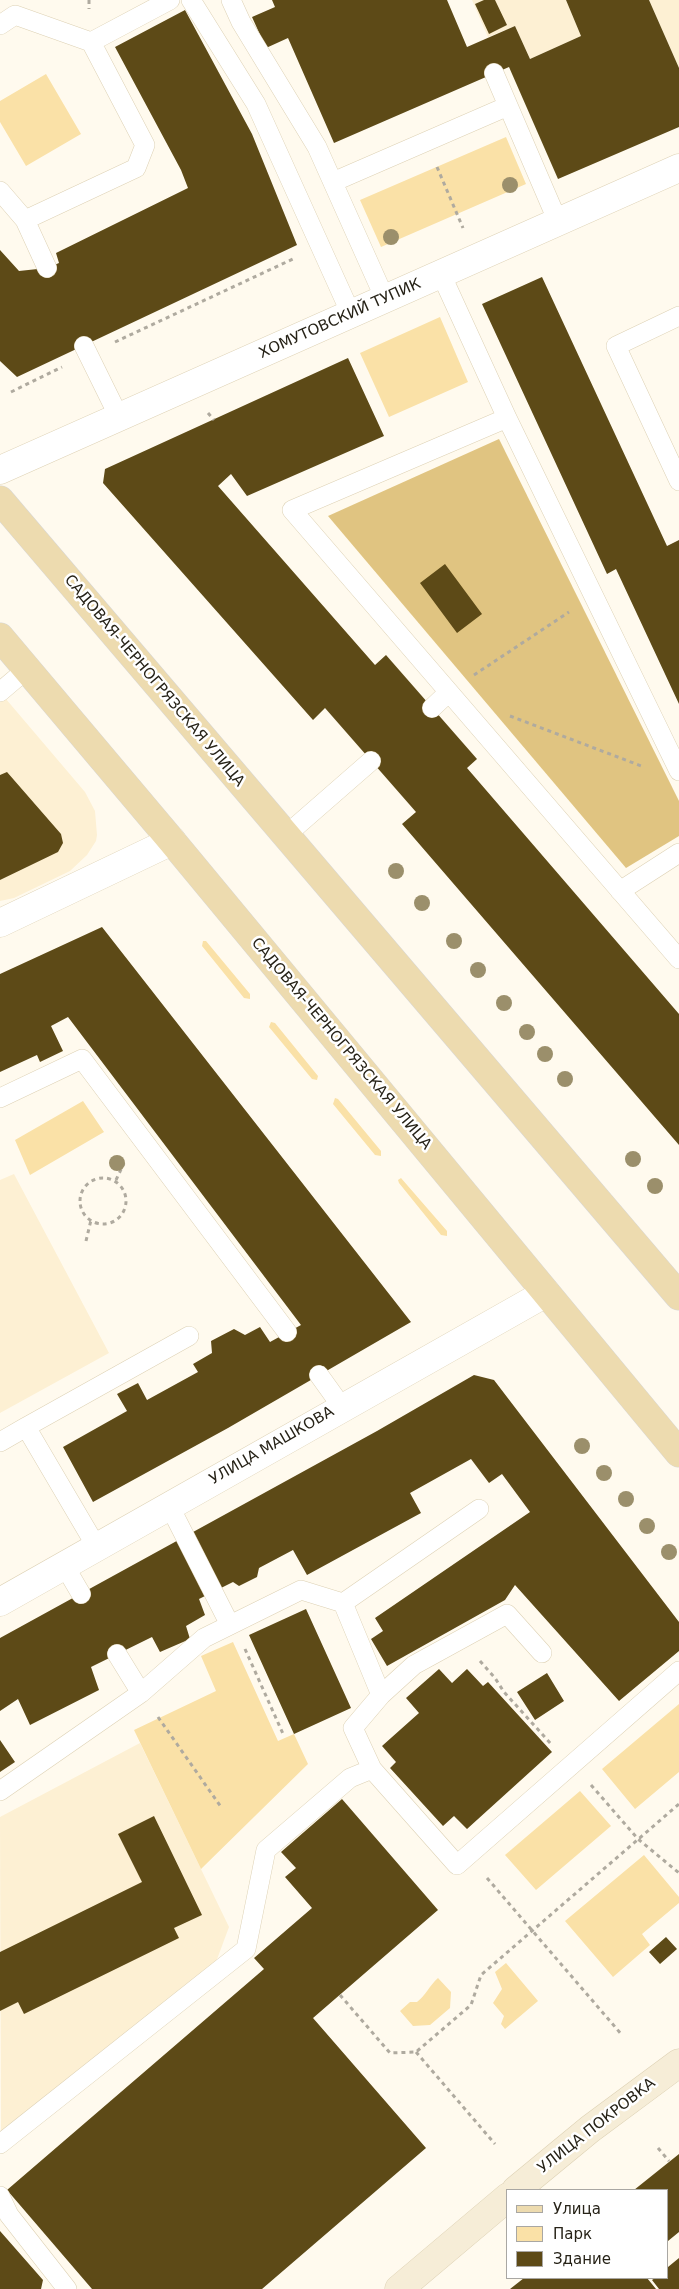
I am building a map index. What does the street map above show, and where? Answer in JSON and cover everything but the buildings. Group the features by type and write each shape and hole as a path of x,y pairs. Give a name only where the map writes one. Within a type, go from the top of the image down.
{"main road":[{"name":"САДОВАЯ-ЧЕРНОГРЯЗСКАЯ УЛИЦА","path":"0,500 679,1296"},
{"name":"САДОВАЯ-ЧЕРНОГРЯЗСКАЯ УЛИЦА","path":"0,637 172,841 679,1453"},
{"name":"УЛИЦА ПОКРОВКА","path":"517,2189 590,2129 679,2063"},
{"path":"399,2289 507,2198"}],"street":[{"name":"ХОМУТОВСКИЙ ТУПИК","path":"0,470 679,168"},
{"path":"0,922 172,841"},
{"name":"УЛИЦА МАШКОВА","path":"0,1602 546,1292"}],"lane":[{"path":"91,42 170,0"},
{"path":"191,0 256,104 319,247 351,314"},
{"path":"232,0 241,22 317,147 385,299"},
{"path":"0,25 15,15 91,42 145,145 136,168 24,220"},
{"path":"494,73 558,222"},
{"path":"333,182 508,106"},
{"path":"0,191 24,220 47,268"},
{"path":"441,274 508,418 679,771"},
{"path":"679,316 616,346 679,481"},
{"path":"86,350 119,417"},
{"path":"508,418 292,510 679,959"},
{"path":"0,692 27,669"},
{"path":"432,708 449,692"},
{"path":"285,836 371,761"},
{"path":"620,891 679,854"},
{"path":"0,1098 82,1059 287,1332"},
{"path":"0,1442 189,1336"},
{"path":"319,1375 342,1407"},
{"path":"26,1427 96,1546"},
{"path":"170,1505 230,1625"},
{"path":"343,1603 479,1509"},
{"path":"64,1565 81,1594"},
{"path":"0,1790 141,1693 204,1638 300,1590 343,1603"},
{"path":"343,1603 381,1695"},
{"path":"542,1652 507,1614 414,1665 381,1695 352,1728 372,1769 456,1865 679,1671"},
{"path":"118,1654 141,1693"},
{"path":"0,2144 246,1950 266,1850 350,1778 372,1769"},
{"path":"0,2196 8,2215 67,2289"}],"path":[{"path":"11,392 86,350 319,247"},
{"path":"449,692 594,596"},
{"path":"504,714 651,770"},
{"path":"116,1180 126,1158"},
{"path":"106,1177 116,1180 124,1188 127,1198 126,1208 120,1217 112,1223 101,1224 83,1214 80,1204 81,1193 86,1184 95,1178 106,1177"},
{"path":"86,1241 91,1220"},
{"path":"230,1625 240,1639 284,1736"},
{"path":"460,1639 495,1678 504,1692 561,1755 573,1764 638,1839 679,1873"},
{"path":"141,1693 221,1807"},
{"path":"340,1995 390,2053 416,2052 471,2005 481,1975 679,1804"},
{"path":"466,1855 622,2035"},
{"path":"416,2052 495,2144"},
{"path":"658,2148 670,2161"}],"shaded area":[{"path":"472,0 566,0 581,36 530,59 515,26 488,37"},
{"path":"649,0 679,0 679,68"},
{"path":"499,439 679,801 679,836 626,868 328,516"},
{"path":"0,692 85,792 95,811 97,835 96,841 87,855 70,871 14,898 0,901"},
{"path":"14,1174 109,1353 0,1413 0,1180"},
{"path":"140,1743 229,1927 216,1962 1,2131 0,1817"}],"green space":[{"path":"46,74 81,134 26,166 0,122 0,101"},
{"path":"506,137 526,184 381,247 360,200"},
{"path":"440,317 468,382 389,417 360,353"},
{"path":"203,941 206,941 250,994 250,999 244,998 202,946"},
{"path":"271,1022 275,1023 318,1076 317,1080 312,1079 269,1027"},
{"path":"335,1098 338,1099 381,1151 381,1156 375,1155 333,1104"},
{"path":"83,1101 104,1132 30,1175 15,1140"},
{"path":"401,1178 447,1231 447,1236 441,1235 399,1183 398,1180"},
{"path":"233,1642 278,1741 294,1734 308,1764 201,1869 134,1730 216,1691 201,1656"},
{"path":"679,1704 679,1772 635,1809 602,1769"},
{"path":"580,1791 611,1826 536,1890 505,1855"},
{"path":"644,1855 679,1897 679,1903 642,1934 650,1945 613,1977 565,1921"},
{"path":"506,1963 538,2001 505,2029 501,2024 504,2016 493,2003 502,1989 495,1972"},
{"path":"438,1978 451,1992 450,2008 430,2025 413,2026 400,2011 410,2002 417,2002"}]}
